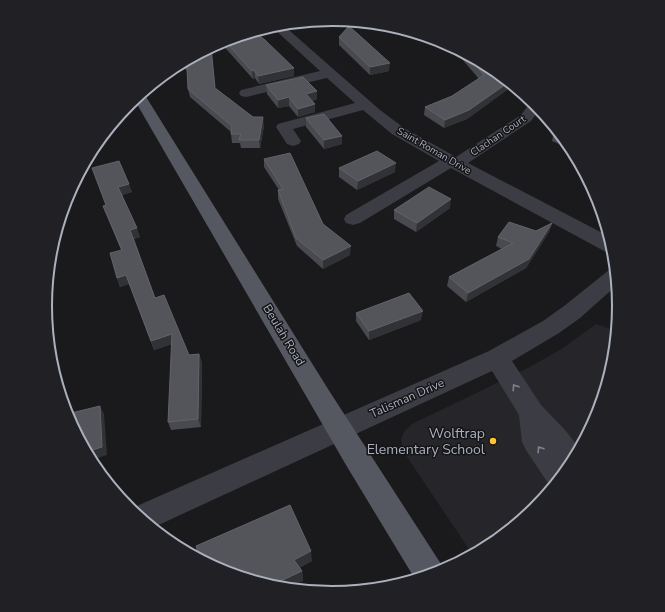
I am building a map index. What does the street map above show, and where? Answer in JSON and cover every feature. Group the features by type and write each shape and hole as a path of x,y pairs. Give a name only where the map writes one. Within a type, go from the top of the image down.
{"main road":[{"name":"Beulah Road","path":"143,100 200,193 339,429 427,570"}],"street":[{"name":"Saint Roman Drive","path":"282,30 366,105 398,131 605,243"},
{"path":"246,93 330,73"},
{"path":"293,141 284,127 366,105"},
{"name":"Clachan Court","path":"353,219 526,118 532,110"},
{"name":"Talisman Drive","path":"147,516 497,358 551,327 572,312 611,279"},
{"path":"497,358 532,413 556,438 569,456"},
{"path":"532,413 536,442 557,474"}],"shaded area":[{"name":"Wolftrap Elementary School","path":"596,324 611,329 603,378 598,396 584,430 565,462 543,491 517,517 488,539 469,550 403,451 401,439 404,432 412,424 528,368 563,348"}],"building":[{"path":"348,27 350,27 390,63 370,67 339,37"},
{"path":"260,36 294,68 258,76 254,70 252,71 229,46"},
{"path":"212,54 215,88 253,117 263,117 259,140 239,140 241,134 231,134 232,126 188,89 187,68"},
{"path":"477,67 504,85 469,110 445,120 425,107 452,96 484,75"},
{"path":"303,77 317,91 306,94 315,104 298,109 289,97 278,100 266,85"},
{"path":"324,114 342,136 324,140 306,118"},
{"path":"377,151 396,163 358,181 339,168"},
{"path":"290,153 323,224 351,246 323,260 296,238 278,190 283,189 264,159"},
{"path":"119,161 129,184 118,187 137,228 130,230 155,298 164,295 189,355 199,354 198,419 168,422 172,334 151,341 126,275 117,278 110,253 122,250 103,206 106,205 92,168"},
{"path":"429,187 451,199 417,223 394,210"},
{"path":"509,222 536,231 552,223 529,259 468,293 449,277 513,243 498,237"},
{"path":"409,293 423,311 369,331 356,313"},
{"path":"100,406 102,447 92,450 81,430 74,412"},
{"path":"290,505 311,551 294,560 302,571 280,581 225,565 198,551 196,546"}],"place":[{"name":"Wolftrap Elementary School","path":"493,441"}]}
